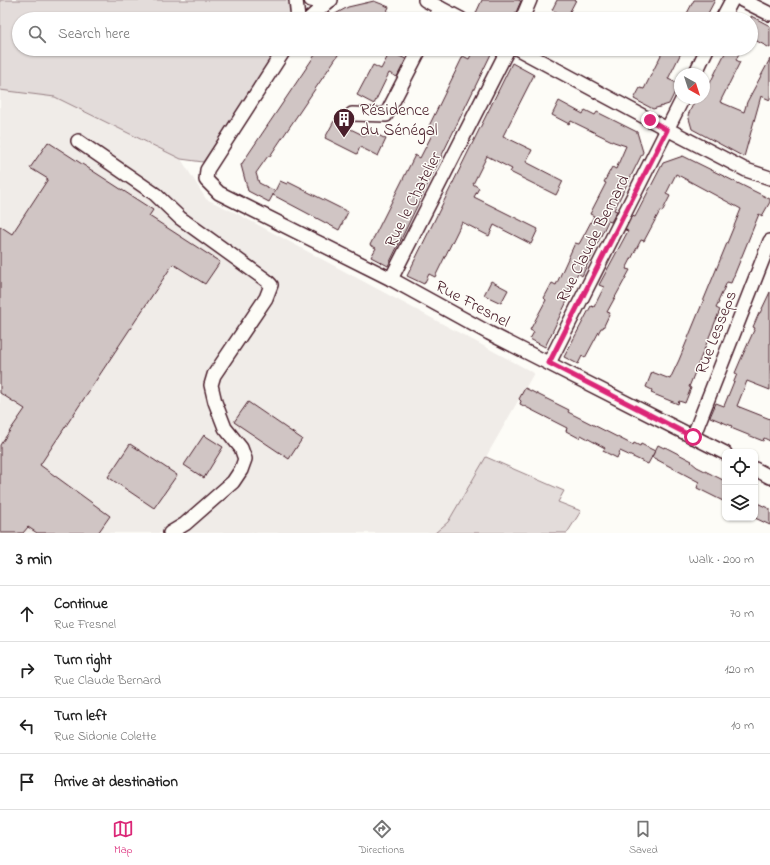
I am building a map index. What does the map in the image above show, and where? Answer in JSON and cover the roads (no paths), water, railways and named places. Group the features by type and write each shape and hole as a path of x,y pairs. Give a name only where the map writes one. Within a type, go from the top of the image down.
{"street":[{"path":"296,0 297,12"},
{"path":"311,0 322,2 330,0"},
{"path":"317,12 330,0"},
{"path":"425,0 436,12"},
{"path":"525,12 530,0"},
{"path":"726,12 732,0"},
{"path":"742,0 770,14"},
{"name":"Rue Fresnel","path":"281,56 207,170 206,180 219,193 391,280 489,333 722,452"},
{"path":"352,114 386,115 416,56"},
{"name":"Rue le Chatelier","path":"391,280 504,56"},
{"path":"531,56 667,130 746,170 770,178"},
{"path":"698,68 704,56"},
{"name":"Rue Claude Bernard","path":"549,363 680,104"},
{"path":"78,141 155,194 180,218 266,280 271,286 266,298 214,375 211,385 215,402 225,428 241,448 245,459 241,470 233,482 185,524 170,533"},
{"name":"Rue Lesseps","path":"693,437 770,241"},
{"path":"758,471 770,477"}],"place":[{"name":"Résidence du Sénégal","path":"344,138"}]}
